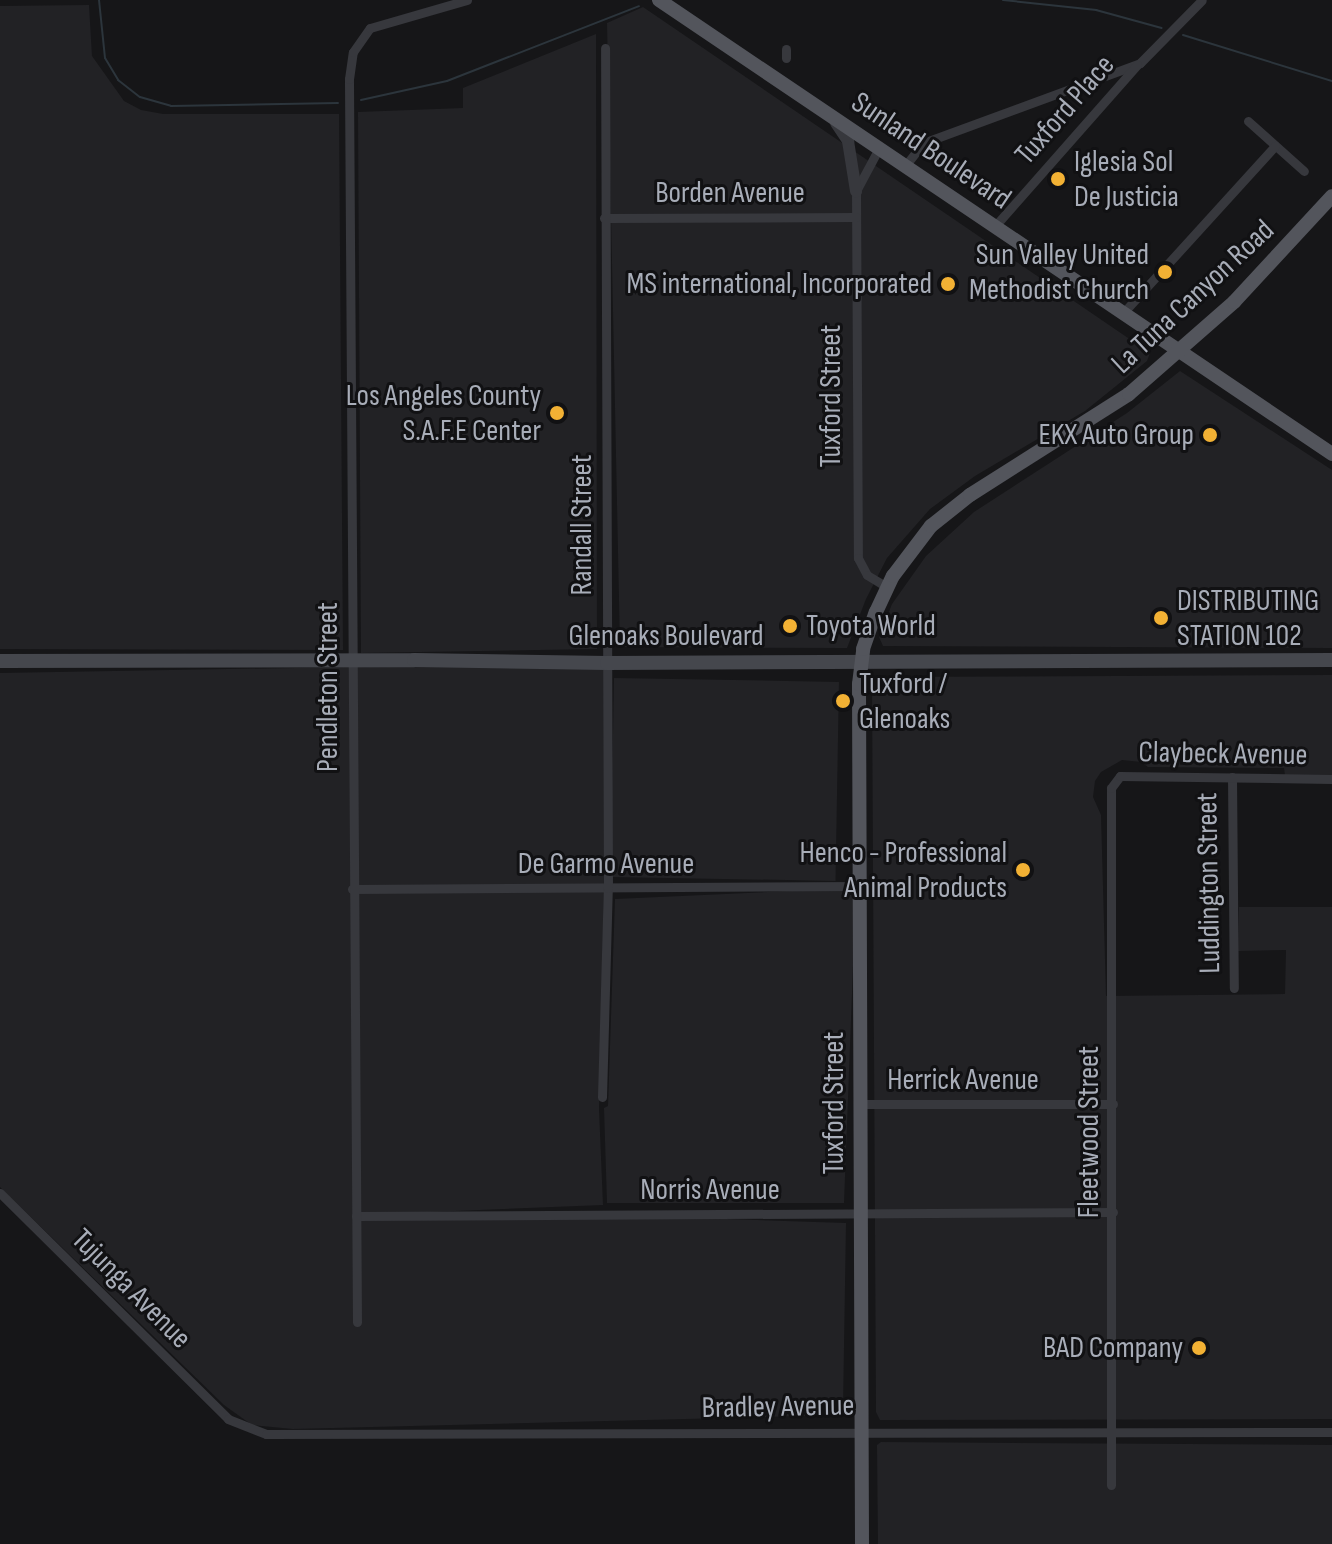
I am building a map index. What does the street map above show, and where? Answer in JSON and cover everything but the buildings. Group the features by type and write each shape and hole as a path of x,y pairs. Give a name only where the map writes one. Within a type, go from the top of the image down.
{"main road":[{"name":"Sunland Boulevard","path":"659,0 1332,454"},
{"name":"La Tuna Canyon Road","path":"862,662 887,587 910,551 952,508 1110,408 1180,352 1239,297 1332,196"},
{"name":"Glenoaks Boulevard","path":"0,661 607,663 1332,660"},
{"name":"Tuxford Street","path":"862,662 859,886 859,1430 862,1544"}],"street":[{"name":"Pendleton Street","path":"357,1322 349,79 353,52 370,28 467,0"},
{"path":"905,166 923,143 1140,63 1202,0"},
{"name":"Randall Street","path":"602,1097 608,888 605,48"},
{"name":"Tuxford Place","path":"995,226 1140,63"},
{"name":"Tuxford Street","path":"819,107 842,128 848,141 856,191 858,558 867,575 887,587"},
{"path":"1248,121 1304,171"},
{"path":"1123,313 1275,146"},
{"name":"Tuxford Street","path":"856,191 879,148"},
{"name":"Borden Avenue","path":"604,218 856,217"},
{"name":"Claybeck Avenue","path":"1115,780 1120,776 1332,779"},
{"name":"Luddington Street","path":"1232,777 1234,988"},
{"name":"Fleetwood Street","path":"1111,1485 1111,788 1115,780"},
{"name":"De Garmo Avenue","path":"352,889 859,886"},
{"name":"Herrick Avenue","path":"860,1104 1113,1104"},
{"name":"Tujunga Avenue","path":"0,1193 228,1419"},
{"name":"Norris Avenue","path":"356,1216 1113,1212"},
{"name":"Bradley Avenue","path":"228,1419 266,1434 859,1430 1332,1432"}],"shaded area":[{"path":"89,5 92,56 124,101 141,110 163,114 339,114 343,650 0,649 0,6"},
{"path":"643,7 1150,353 1147,361 1085,411 975,476 930,509 887,558 866,599 847,648 620,647 607,23"},
{"path":"596,34 597,649 361,653 358,112 463,108 463,88"},
{"path":"1180,371 1332,470 1332,648 883,646 879,637 892,604 926,556 974,512 1127,413"},
{"path":"355,666 604,666 604,887 355,887"},
{"path":"351,667 353,1217 610,1215 846,1223 843,1409 838,1415 293,1429 252,1425 224,1405 0,1187 0,673"},
{"path":"1332,675 1332,775 1285,775 1284,768 1148,767 1141,762 1122,760 1101,772 1095,781 1093,797 1101,815 1106,996 1285,994 1286,950 1238,951 1239,907 1332,907 1332,1419 880,1420 876,1412 872,683 879,677"},
{"path":"614,678 839,682 835,881 611,877"},
{"path":"856,888 844,1203 607,1203 604,1108 608,1106 615,899"},
{"path":"354,892 604,892 599,1109 603,1205 357,1215"},
{"path":"881,1442 1332,1445 1332,1544 878,1544 877,1445"}],"waterway":[{"path":"99,0 105,58 118,80 140,97 171,106 338,103"},
{"path":"1003,0 1096,10 1162,28"},
{"path":"361,100 447,81 639,6"},
{"path":"1183,35 1332,81"}],"place":[{"name":"Iglesia Sol De Justicia","path":"1058,179"},
{"name":"Sun Valley United Methodist Church","path":"1165,272"},
{"name":"MS international, Incorporated","path":"948,284"},
{"name":"Los Angeles County S.A.F.E Center","path":"557,413"},
{"name":"EKX Auto Group","path":"1210,435"},
{"name":"DISTRIBUTING STATION 102","path":"1161,618"},
{"name":"Toyota World","path":"790,626"},
{"name":"Tuxford / Glenoaks","path":"843,701"},
{"name":"Henco - Professional Animal Products","path":"1023,870"},
{"name":"BAD Company","path":"1199,1348"}]}
